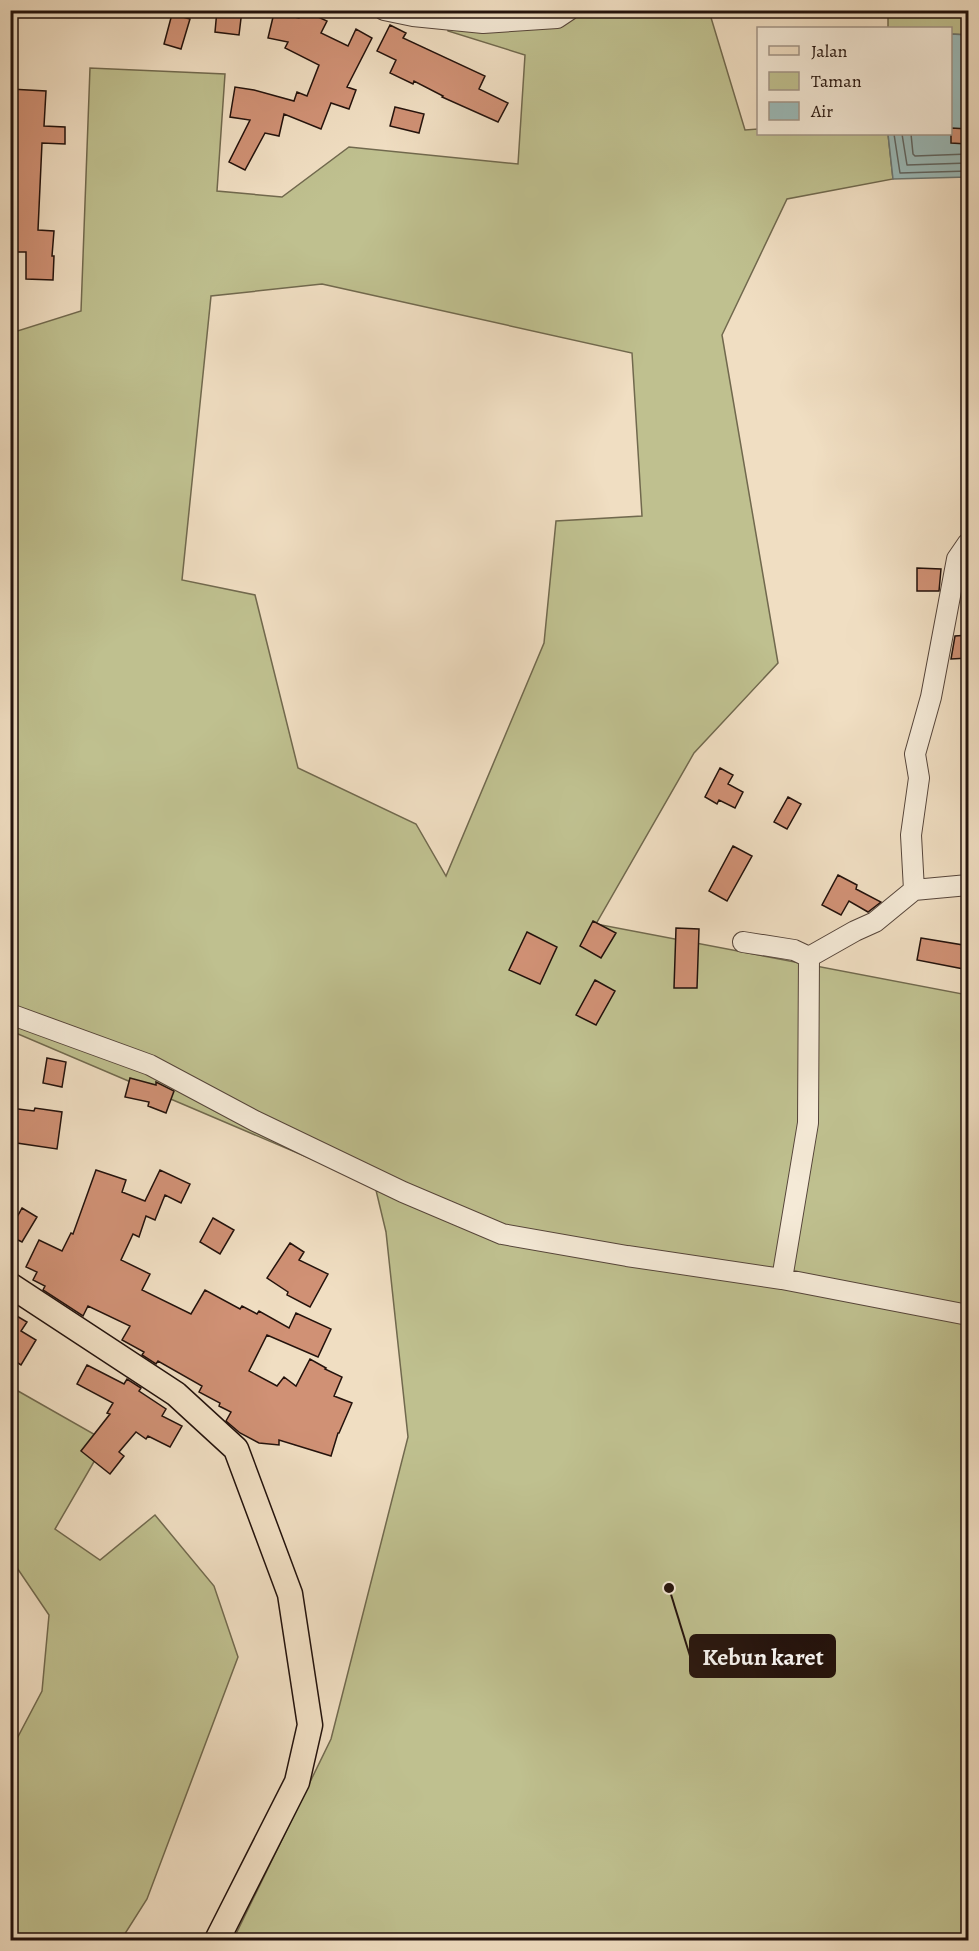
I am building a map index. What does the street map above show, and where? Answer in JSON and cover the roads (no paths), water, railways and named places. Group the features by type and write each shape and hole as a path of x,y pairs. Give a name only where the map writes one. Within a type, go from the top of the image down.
{"main road":[{"path":"10,1285 176,1394 236,1449 290,1594 310,1725 297,1782 217,1941"}],"street":[{"path":"384,10 412,16 483,23 556,18 568,10"},
{"path":"914,890 911,836 919,778 915,754 931,697 957,558 969,543"},
{"path":"809,957 875,922 914,890 969,885"},
{"path":"743,942 794,950 809,957"},
{"path":"782,1279 808,1123 809,957"},
{"path":"10,1014 150,1065 255,1121 403,1192 502,1234 627,1256 782,1279 969,1315"}],"water":[{"path":"952,34 968,35 968,177 893,179 888,135 952,135"}],"place":[{"name":"Kebun karet","path":"669,1588"}]}
